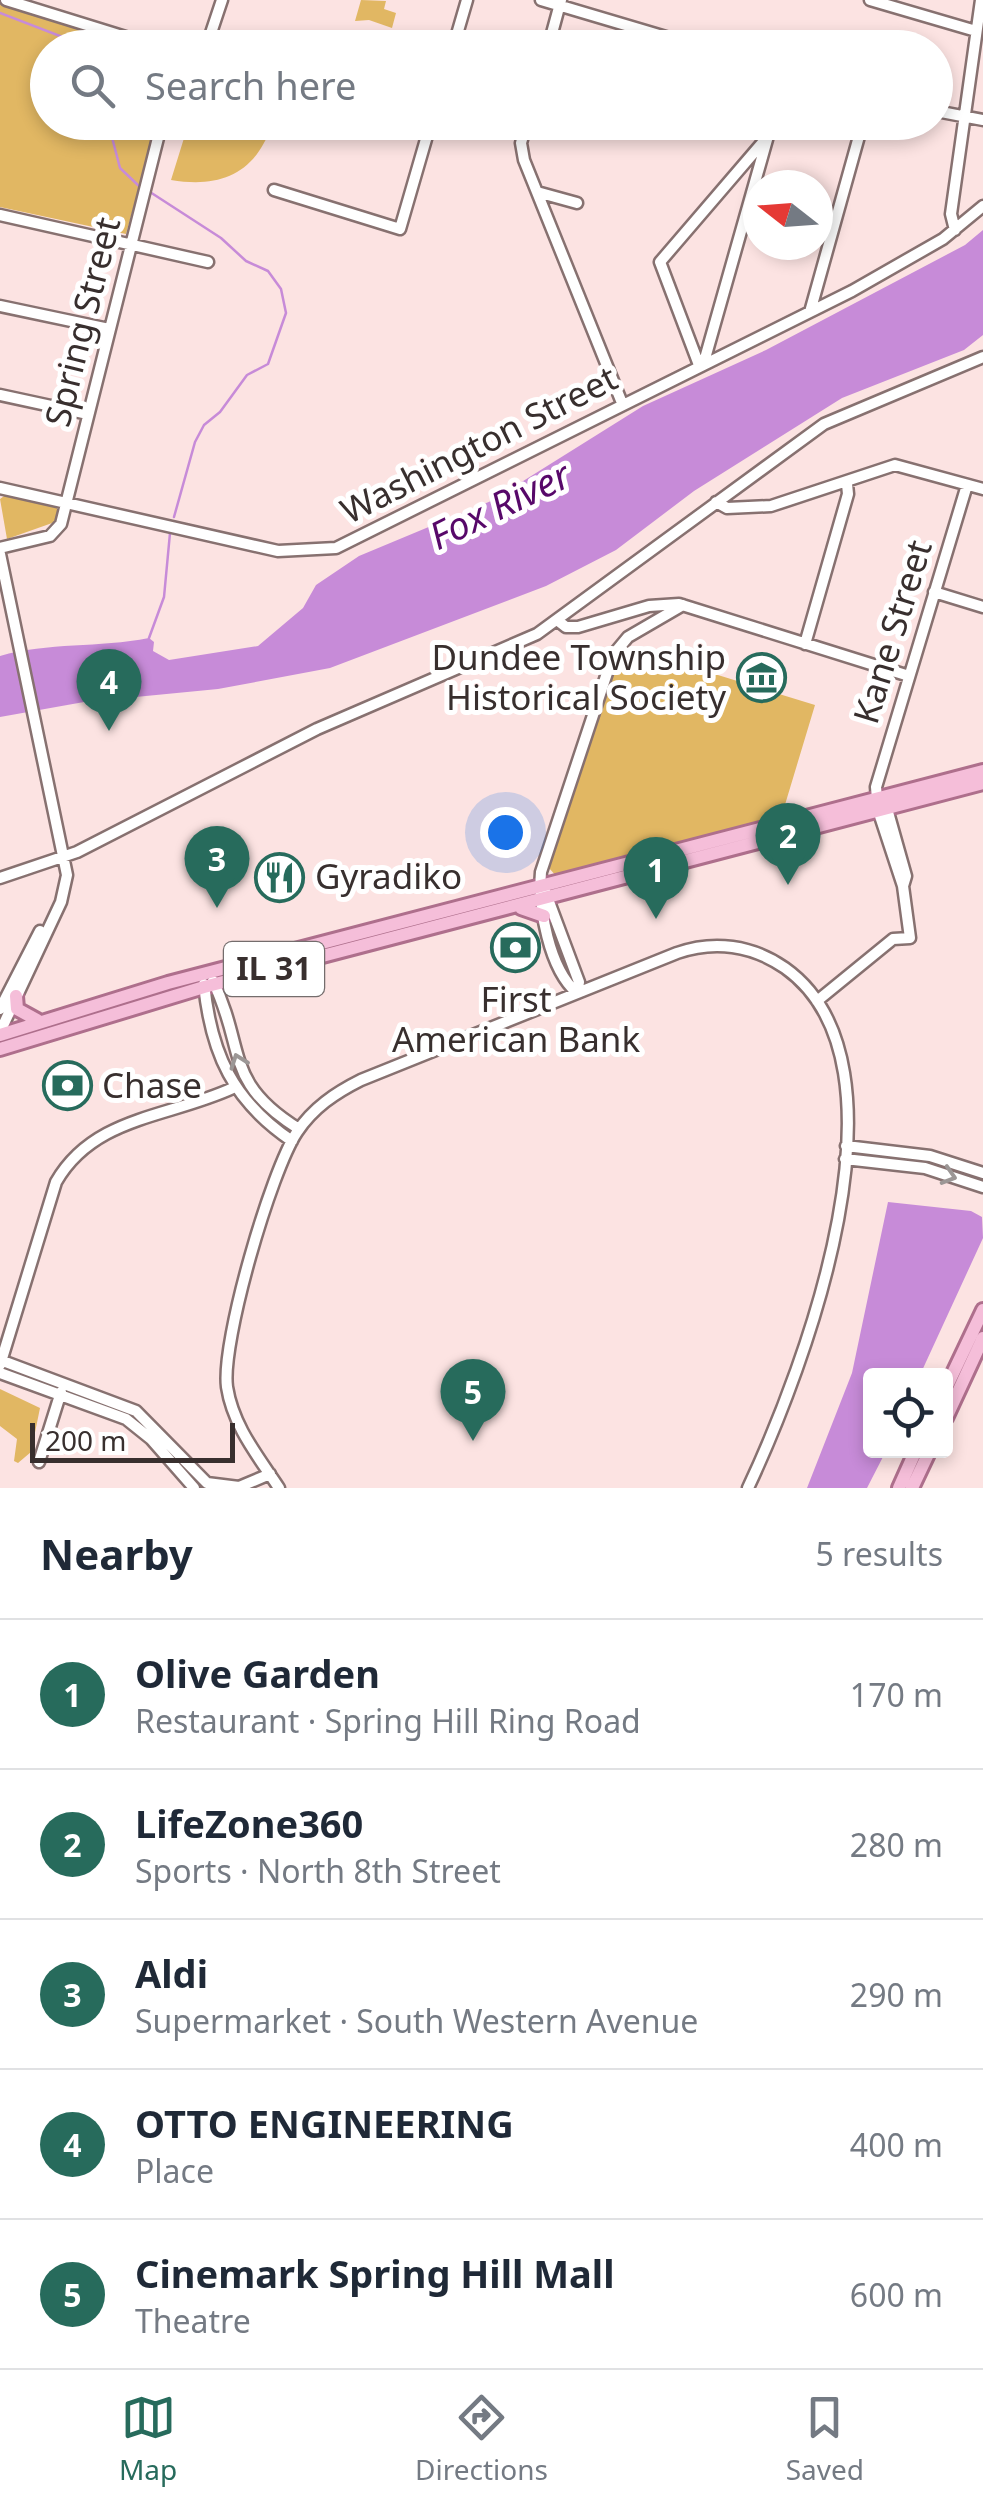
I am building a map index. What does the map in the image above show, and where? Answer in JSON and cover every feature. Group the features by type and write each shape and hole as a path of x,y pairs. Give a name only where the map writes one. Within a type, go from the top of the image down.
{"main road":[{"path":"881,804 983,772"},
{"name":"IL 31","path":"0,1049 208,981 514,907 544,894 754,836 983,783"},
{"path":"0,1033 544,894"},
{"path":"514,907 544,916"},
{"path":"16,996 17,1010 40,1021"},
{"path":"953,1373 983,1310"},
{"path":"953,1403 983,1338"},
{"path":"899,1488 912,1458"},
{"path":"912,1488 926,1458"}],"street":[{"path":"6,0 100,30"},
{"path":"212,30 222,0"},
{"path":"458,30 467,0"},
{"path":"541,0 646,30"},
{"path":"870,0 976,32"},
{"path":"955,230 951,214 981,0"},
{"path":"553,30 561,3"},
{"path":"953,115 983,120"},
{"name":"Spring Street","path":"0,551 55,533 66,503 157,140"},
{"path":"274,190 400,229 426,140"},
{"path":"523,140 521,149 622,403"},
{"path":"701,364 660,262 765,140"},
{"path":"701,364 768,140"},
{"path":"810,312 859,140"},
{"path":"538,192 577,203"},
{"name":"Washington Street","path":"0,488 300,554 352,543 622,403 810,312 955,230 983,206"},
{"path":"0,216 208,262"},
{"path":"0,306 109,329"},
{"path":"0,878 65,856 317,729 496,653 557,620 836,417 983,357"},
{"path":"0,395 88,414"},
{"path":"716,502 730,508 768,506 846,484 895,464 983,490"},
{"path":"805,644 848,494 846,484"},
{"name":"Kane Street","path":"881,804 877,780 967,484"},
{"path":"0,551 65,856 66,888 0,1033"},
{"path":"934,592 983,607"},
{"path":"557,620 576,628 649,606 683,605 908,676"},
{"path":"577,993 568,985 544,916 541,872 612,658 628,637 683,605"},
{"path":"817,1001 893,939 910,938 903,886 881,804"},
{"path":"544,894 579,982 577,993"},
{"path":"0,1009 40,931 56,911"},
{"path":"278,1488 236,1419 226,1360 235,1313 299,1129 324,1102 361,1080 687,950 724,946 774,961 817,1001 840,1053 846,1146 831,1240 805,1342 748,1488"},
{"path":"208,981 233,1088 256,1116 292,1140"},
{"path":"208,981 246,1082 263,1104 299,1129"},
{"path":"233,1088 102,1133 70,1160 56,1182 0,1362 126,1419 216,1485 248,1486 270,1474"},
{"path":"846,1146 930,1156 983,1173"},
{"path":"845,1158 925,1168 983,1188"},
{"path":"0,1373 62,1389"},
{"path":"38,1462 62,1389"},
{"path":"165,1445 194,1488"}],"shaded area":[{"path":"361,0 386,1 384,9 396,13 392,28 369,20 355,21"},
{"path":"0,2 87,30 30,30 30,140 152,140 126,234 0,207"},
{"path":"183,140 265,140 255,157 233,175 204,182 171,180"},
{"path":"7,494 55,505 59,511 55,522 7,539 0,499"},
{"path":"624,646 815,705 781,818 557,877 549,868 616,660"},
{"path":"0,1389 40,1408 31,1452 18,1463 14,1461 17,1439 0,1426"}],"water":[{"name":"Fox River","path":"983,230 983,335 964,350 842,398 694,491 616,550 546,586 330,668 218,689 84,702 0,717 0,656 149,638 154,642 153,651 169,660 258,646 303,608 316,585 359,556 491,501 643,406 766,350 965,245"},
{"path":"888,1202 971,1211 982,1217 983,1238 923,1368 863,1368 863,1458 882,1458 867,1488 807,1488 852,1373"}],"waterway":[{"path":"0,13 44,30"},
{"path":"113,140 120,168 140,187"},
{"path":"150,192 221,238 246,261 268,271 281,289 286,313 268,364 247,375 220,412 204,425 195,442 174,517"},
{"path":"149,638 164,597 170,533"}],"place":[{"name":"Dundee Township Historical Society","path":"761,678"},
{"name":"OTTO ENGINEERING","path":"109,731"},
{"name":"Gyradiko","path":"280,877"},
{"name":"LifeZone360","path":"788,885"},
{"name":"Aldi","path":"217,908"},
{"name":"Olive Garden","path":"656,919"},
{"name":"First American Bank","path":"516,948"},
{"name":"Chase","path":"67,1086"},
{"name":"Cinemark Spring Hill Mall","path":"473,1441"}]}
